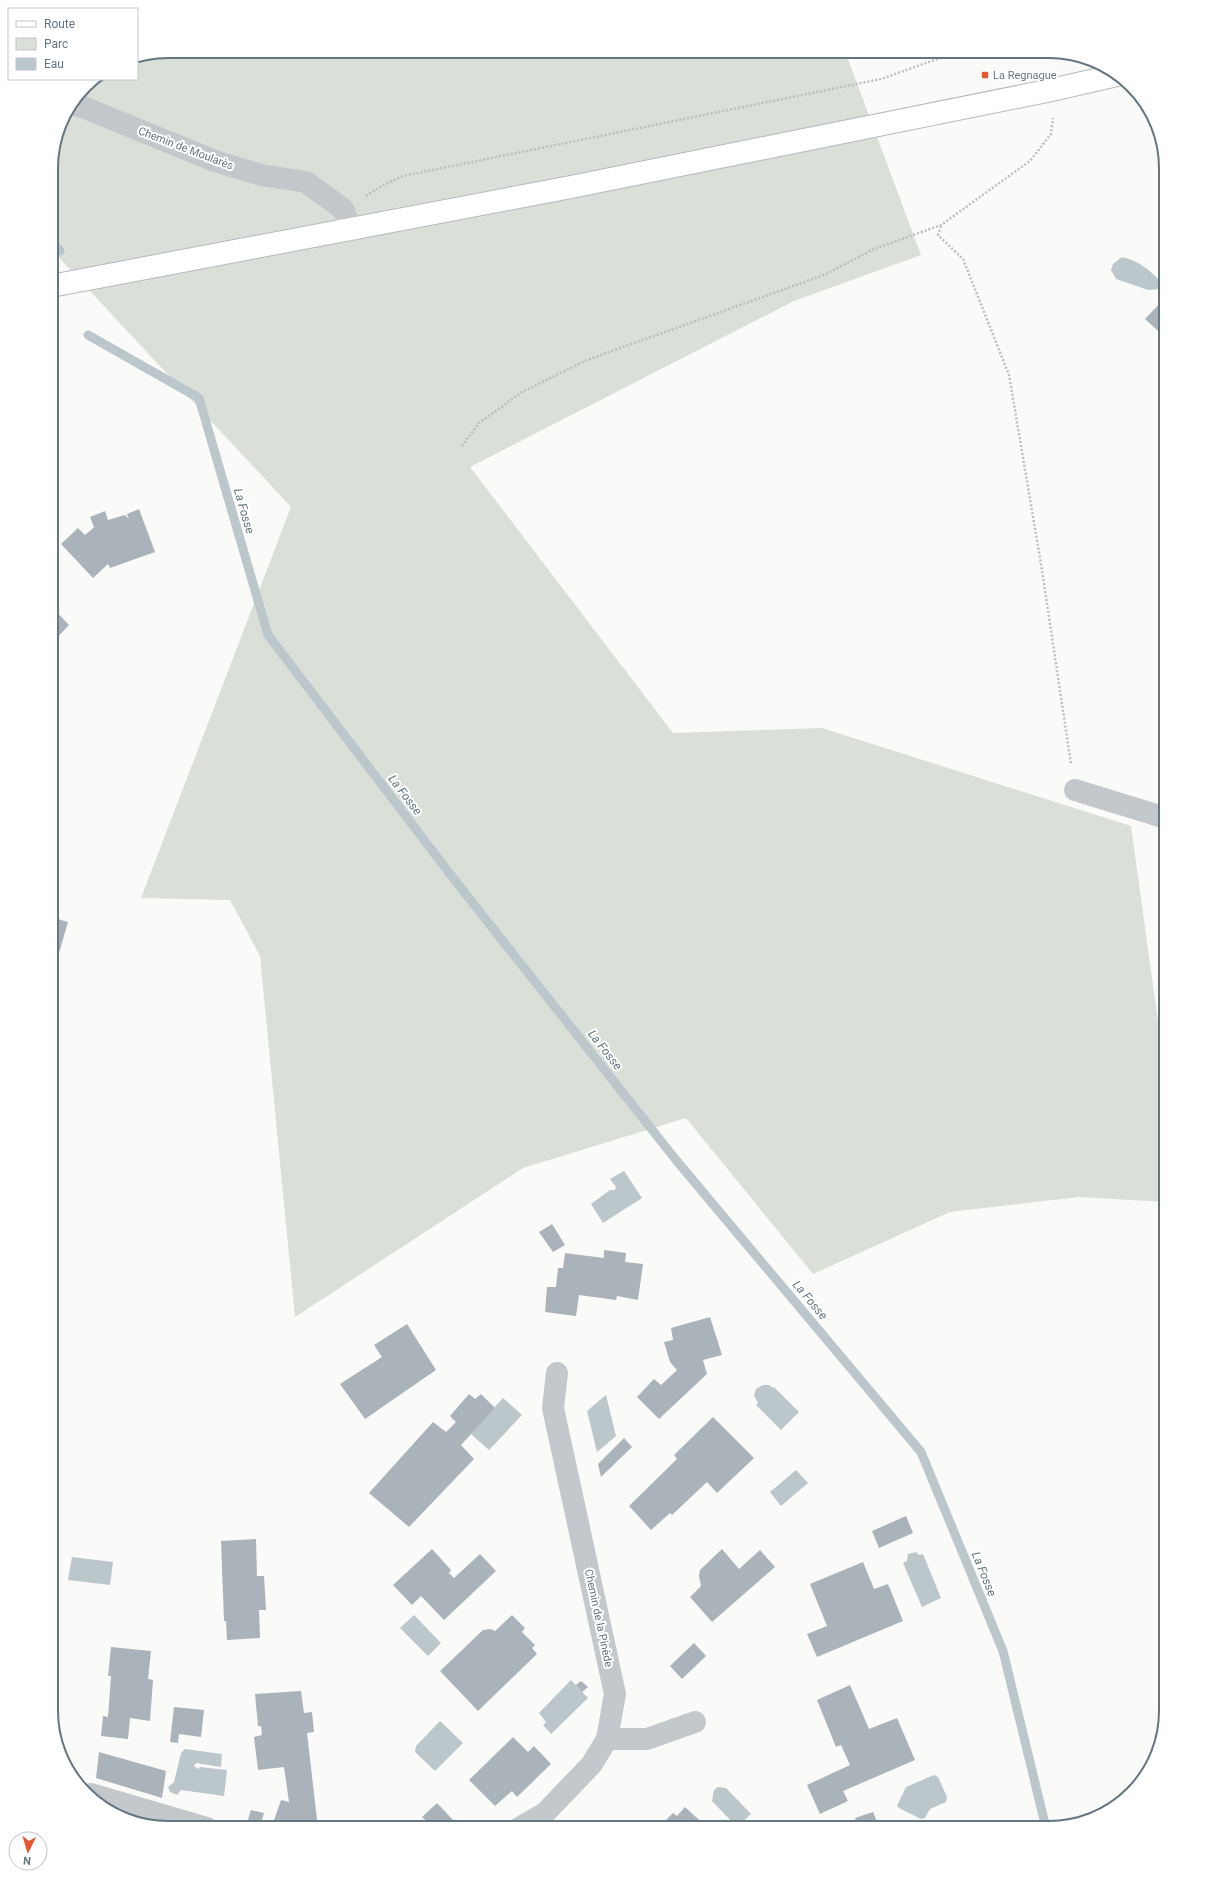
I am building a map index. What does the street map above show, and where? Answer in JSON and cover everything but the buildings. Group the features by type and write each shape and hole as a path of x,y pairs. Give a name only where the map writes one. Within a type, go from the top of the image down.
{"street":[{"path":"58,285 352,230 1047,91 1110,77"},
{"name":"Chemin de Moularès","path":"78,106 215,161 261,175 306,182 343,209"},
{"path":"343,209 352,230"},
{"path":"1075,790 1159,816"},
{"name":"Chemin de la Pinède","path":"531,1821 545,1813 592,1764 606,1739 615,1694 553,1408 558,1373"},
{"path":"606,1739 647,1739 695,1722"},
{"path":"99,1796 183,1821"}],"path":[{"path":"343,209 383,185 403,176 881,79 940,58"},
{"path":"462,446 479,423 522,392 587,360 824,275 874,250 941,225 1030,161 1034,156 1050,134 1054,111 1047,91"},
{"path":"941,225 938,235 963,259 1009,375 1041,564 1075,790"}],"green space":[{"path":"168,58 848,58 921,255 794,301 470,467 673,733 822,728 1131,826 1159,1029 1159,1202 1079,1197 950,1212 813,1274 686,1118 523,1168 295,1317 260,956 230,900 141,898 291,507 58,257 58,161 62,140 66,126 73,113 90,90 101,81 138,80 138,63"}],"water":[{"path":"1122,257 1138,263 1159,280 1159,289 1148,290 1116,279 1111,270 1113,264"},
{"path":"624,1171 642,1198 603,1223 591,1204 610,1190 615,1190 616,1187 610,1179"},
{"path":"763,1385 774,1387 799,1412 781,1430 756,1405 758,1403 754,1395 756,1389"},
{"path":"606,1395 616,1436 597,1452 587,1411"},
{"path":"503,1398 522,1415 489,1450 471,1434"},
{"path":"796,1470 808,1483 781,1506 770,1492"},
{"path":"916,1552 919,1555 923,1554 941,1598 922,1607 903,1563 907,1561 908,1554"},
{"path":"72,1557 113,1562 110,1585 68,1580"},
{"path":"414,1615 441,1643 428,1656 400,1628"},
{"path":"571,1680 588,1698 551,1734 543,1725 546,1722 539,1713"},
{"path":"440,1721 463,1743 435,1771 415,1752 416,1746"},
{"path":"185,1749 222,1754 221,1767 196,1763 194,1766 198,1769 200,1767 227,1770 224,1796 181,1790 177,1795 170,1792 168,1787 174,1782 181,1753"},
{"path":"934,1775 938,1777 947,1797 946,1802 930,1809 925,1818 921,1819 897,1806 906,1787"},
{"path":"718,1787 726,1788 751,1814 743,1821 731,1821 712,1801"}],"waterway":[{"name":"La Fosse","path":"88,335 199,398 268,635 453,878 676,1160 921,1452 1003,1651 1044,1821"}],"place":[{"name":"La Regnague","path":"985,75"}]}
